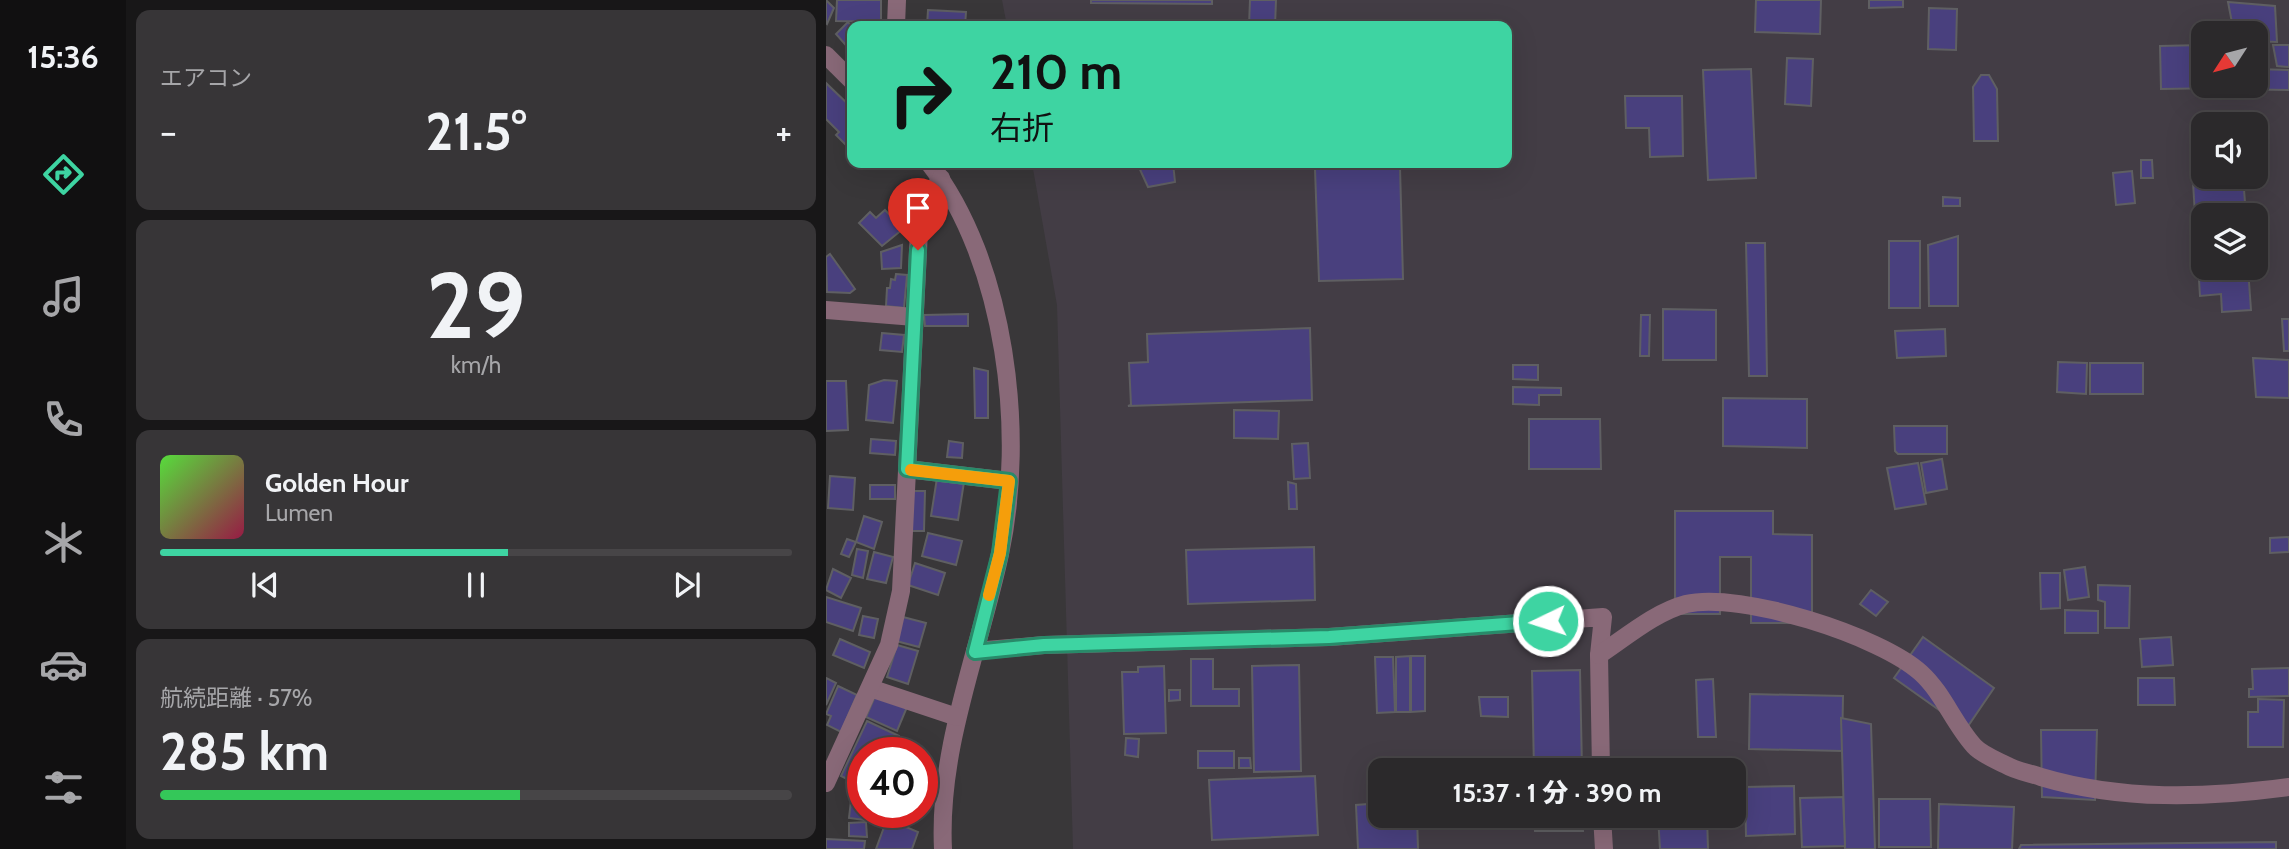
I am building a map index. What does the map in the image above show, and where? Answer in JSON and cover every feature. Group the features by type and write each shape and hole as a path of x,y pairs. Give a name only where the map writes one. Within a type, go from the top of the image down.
{"street":[{"path":"896,21 897,0"},
{"path":"826,55 847,76"},
{"path":"933,168 960,209 981,262 996,319 1006,380 1011,446 1000,553 957,718 945,780 943,849"},
{"path":"826,783 889,645 901,592 920,211 941,178"},
{"path":"826,310 915,317"},
{"path":"907,469 1009,481"},
{"path":"1599,655 1666,612 1686,604 1710,602 1765,607 1879,646 1906,660 1924,676 1975,748 2009,767 2064,784 2129,794 2188,796 2289,787"},
{"path":"975,652 1044,645 1329,637 1602,617 1599,655 1601,758"},
{"path":"870,688 957,718"},
{"path":"1603,828 1604,849"}],"shaded area":[{"path":"1002,0 2289,0 2289,849 1073,849 1057,305 1033,168 1512,168 1512,21 1006,21"}],"building":[{"path":"826,0 834,8 827,24 826,23"},
{"path":"837,0 881,0 881,21 836,21"},
{"path":"1091,0 1212,0 1212,4 1091,3"},
{"path":"1250,0 1276,0 1275,21 1249,21"},
{"path":"1756,0 1821,0 1820,34 1755,32"},
{"path":"1869,0 1903,0 1903,7 1869,8"},
{"path":"2228,2 2275,6 2277,42 2268,42 2268,21 2232,21"},
{"path":"1929,8 1957,9 1956,50 1928,49"},
{"path":"928,10 966,12 965,21 927,21"},
{"path":"847,23 847,46 836,34"},
{"path":"2191,45 2191,88 2161,89 2160,46"},
{"path":"2273,45 2289,45 2289,67 2277,66"},
{"path":"1787,58 1813,59 1811,106 1785,104"},
{"path":"1751,69 1756,178 1708,180 1703,70"},
{"path":"2268,69 2289,70 2289,90 2268,90"},
{"path":"1981,75 1989,75 1997,89 1998,141 1974,141 1973,87"},
{"path":"826,83 847,103 847,146 836,135 839,132 826,119"},
{"path":"1625,96 1682,96 1683,156 1650,157 1649,128 1626,128"},
{"path":"2141,160 2152,160 2153,178 2141,178"},
{"path":"1139,168 1174,168 1175,182 1148,187"},
{"path":"1400,168 1403,279 1319,281 1315,169"},
{"path":"2132,171 2135,203 2116,205 2113,173"},
{"path":"2193,189 2244,189 2245,203 2194,203"},
{"path":"1943,197 1960,198 1960,206 1943,206"},
{"path":"885,210 903,229 882,246 859,223 870,212 876,218"},
{"path":"1958,236 1958,306 1929,306 1928,245"},
{"path":"1889,241 1920,241 1920,308 1889,308"},
{"path":"1746,243 1765,243 1767,376 1749,376"},
{"path":"902,245 901,268 882,269 881,252"},
{"path":"830,254 855,289 850,293 827,292 826,257"},
{"path":"896,274 907,275 904,308 886,306 887,288 890,288 891,279 895,280"},
{"path":"2199,280 2249,280 2251,310 2222,312 2221,294 2200,296"},
{"path":"1663,309 1716,310 1716,360 1663,360"},
{"path":"968,314 968,326 925,326 924,315"},
{"path":"1641,315 1650,315 1649,356 1640,356"},
{"path":"2282,319 2289,319 2289,351 2284,351"},
{"path":"1310,328 1312,400 1128,406 1131,405 1129,363 1148,362 1147,334"},
{"path":"1945,329 1946,356 1897,358 1895,331"},
{"path":"882,333 904,335 902,352 880,350"},
{"path":"2253,358 2289,360 2289,398 2256,397"},
{"path":"2058,362 2087,363 2086,394 2057,392"},
{"path":"2090,363 2143,363 2143,394 2090,394"},
{"path":"1513,365 1538,365 1538,380 1513,379"},
{"path":"974,368 988,371 988,418 975,418"},
{"path":"884,380 897,381 893,423 866,420 869,385"},
{"path":"826,381 846,381 848,430 826,431"},
{"path":"1513,387 1561,388 1561,395 1539,395 1539,405 1513,404"},
{"path":"1723,398 1807,399 1807,448 1723,446"},
{"path":"1234,410 1279,411 1278,439 1234,438"},
{"path":"1529,419 1600,419 1601,469 1529,469"},
{"path":"1894,426 1947,426 1947,454 1898,454 1895,451"},
{"path":"871,439 896,441 895,455 870,453"},
{"path":"949,441 963,443 962,458 947,457"},
{"path":"1308,443 1310,478 1294,479 1292,444"},
{"path":"1942,459 1947,489 1926,493 1921,463"},
{"path":"1918,463 1926,504 1895,509 1887,468"},
{"path":"830,476 855,478 853,510 828,508"},
{"path":"937,478 964,482 958,520 931,516"},
{"path":"1288,482 1296,484 1297,509 1289,509"},
{"path":"870,485 895,485 895,499 870,499"},
{"path":"912,491 925,491 924,531 911,531"},
{"path":"1675,511 1773,511 1773,534 1812,535 1812,623 1751,623 1751,557 1720,557 1720,614 1675,614"},
{"path":"864,516 882,522 874,549 856,542"},
{"path":"928,533 962,541 956,565 922,556"},
{"path":"2289,537 2289,552 2270,553 2270,538"},
{"path":"847,539 856,542 849,557 841,554"},
{"path":"1314,547 1315,600 1188,604 1186,550"},
{"path":"857,549 868,551 863,578 852,575"},
{"path":"874,552 893,557 886,583 867,579"},
{"path":"915,563 945,573 938,595 908,585"},
{"path":"2085,567 2089,597 2068,600 2064,570"},
{"path":"833,569 851,578 841,598 826,590"},
{"path":"2040,573 2060,573 2060,608 2041,609"},
{"path":"2098,585 2130,586 2129,628 2105,628 2105,602 2098,600"},
{"path":"1871,590 1888,602 1876,616 1860,604"},
{"path":"826,597 861,608 853,631 826,622"},
{"path":"2065,610 2098,611 2098,633 2065,633"},
{"path":"863,616 878,619 874,638 859,635"},
{"path":"903,617 926,623 919,647 896,641"},
{"path":"1923,637 1994,688 1966,729 1894,678"},
{"path":"2171,637 2173,665 2142,667 2140,639"},
{"path":"840,639 870,652 864,668 833,655"},
{"path":"897,645 918,651 908,684 887,677"},
{"path":"1410,656 1410,712 1396,712 1396,657"},
{"path":"1411,656 1425,656 1425,711 1411,712"},
{"path":"1375,657 1393,657 1395,712 1377,713"},
{"path":"1191,659 1213,659 1213,689 1239,689 1239,706 1191,706"},
{"path":"1299,665 1301,771 1254,772 1252,666"},
{"path":"1164,666 1166,733 1124,734 1122,672 1138,672 1138,667"},
{"path":"2289,668 2289,696 2249,697 2249,689 2253,689 2252,669"},
{"path":"1580,670 1582,758 1534,758 1532,671"},
{"path":"826,678 836,683 826,705"},
{"path":"2138,678 2174,678 2175,705 2138,705"},
{"path":"1713,679 1716,737 1698,737 1696,680"},
{"path":"838,686 857,695 841,732 827,725 831,716 826,714"},
{"path":"1169,690 1180,690 1180,700 1169,701"},
{"path":"876,694 907,707 897,731 866,717"},
{"path":"1750,694 1843,696 1842,751 1749,749"},
{"path":"1479,697 1508,697 1508,717 1481,716"},
{"path":"2258,699 2284,700 2283,747 2248,747 2248,712 2258,712"},
{"path":"1841,718 1871,724 1875,849 1845,849"},
{"path":"867,721 899,737 859,737"},
{"path":"2041,730 2097,730 2095,800 2042,797"},
{"path":"1126,738 1139,739 1138,757 1125,755"},
{"path":"1198,751 1234,751 1234,768 1198,768"},
{"path":"1239,758 1250,758 1251,768 1239,768"},
{"path":"847,763 847,779 841,776"},
{"path":"1315,776 1318,835 1212,840 1209,780"},
{"path":"1794,786 1795,834 1746,836 1746,787"},
{"path":"1843,797 1845,846 1802,847 1800,798"},
{"path":"1879,799 1930,799 1931,847 1879,847"},
{"path":"1368,804 1368,828 1417,828 1418,849 1358,849 1356,805"},
{"path":"1939,804 2014,807 2012,849 1938,849"},
{"path":"849,828 866,828 867,837 849,836"},
{"path":"884,828 908,828 918,832 912,849 876,849"},
{"path":"1535,828 1583,828 1583,831 1535,831"},
{"path":"1659,828 1707,828 1708,849 1660,849"},
{"path":"826,839 865,841 864,849 826,849"},
{"path":"2276,842 2276,849 2019,849 2021,845"}],"slow traffic":[{"path":"911,470 1009,481 1000,553 989,595"}],"route":[{"path":"918,250 907,469 1009,481 1000,553 975,652 1044,645 1329,637 1548,621"}]}
